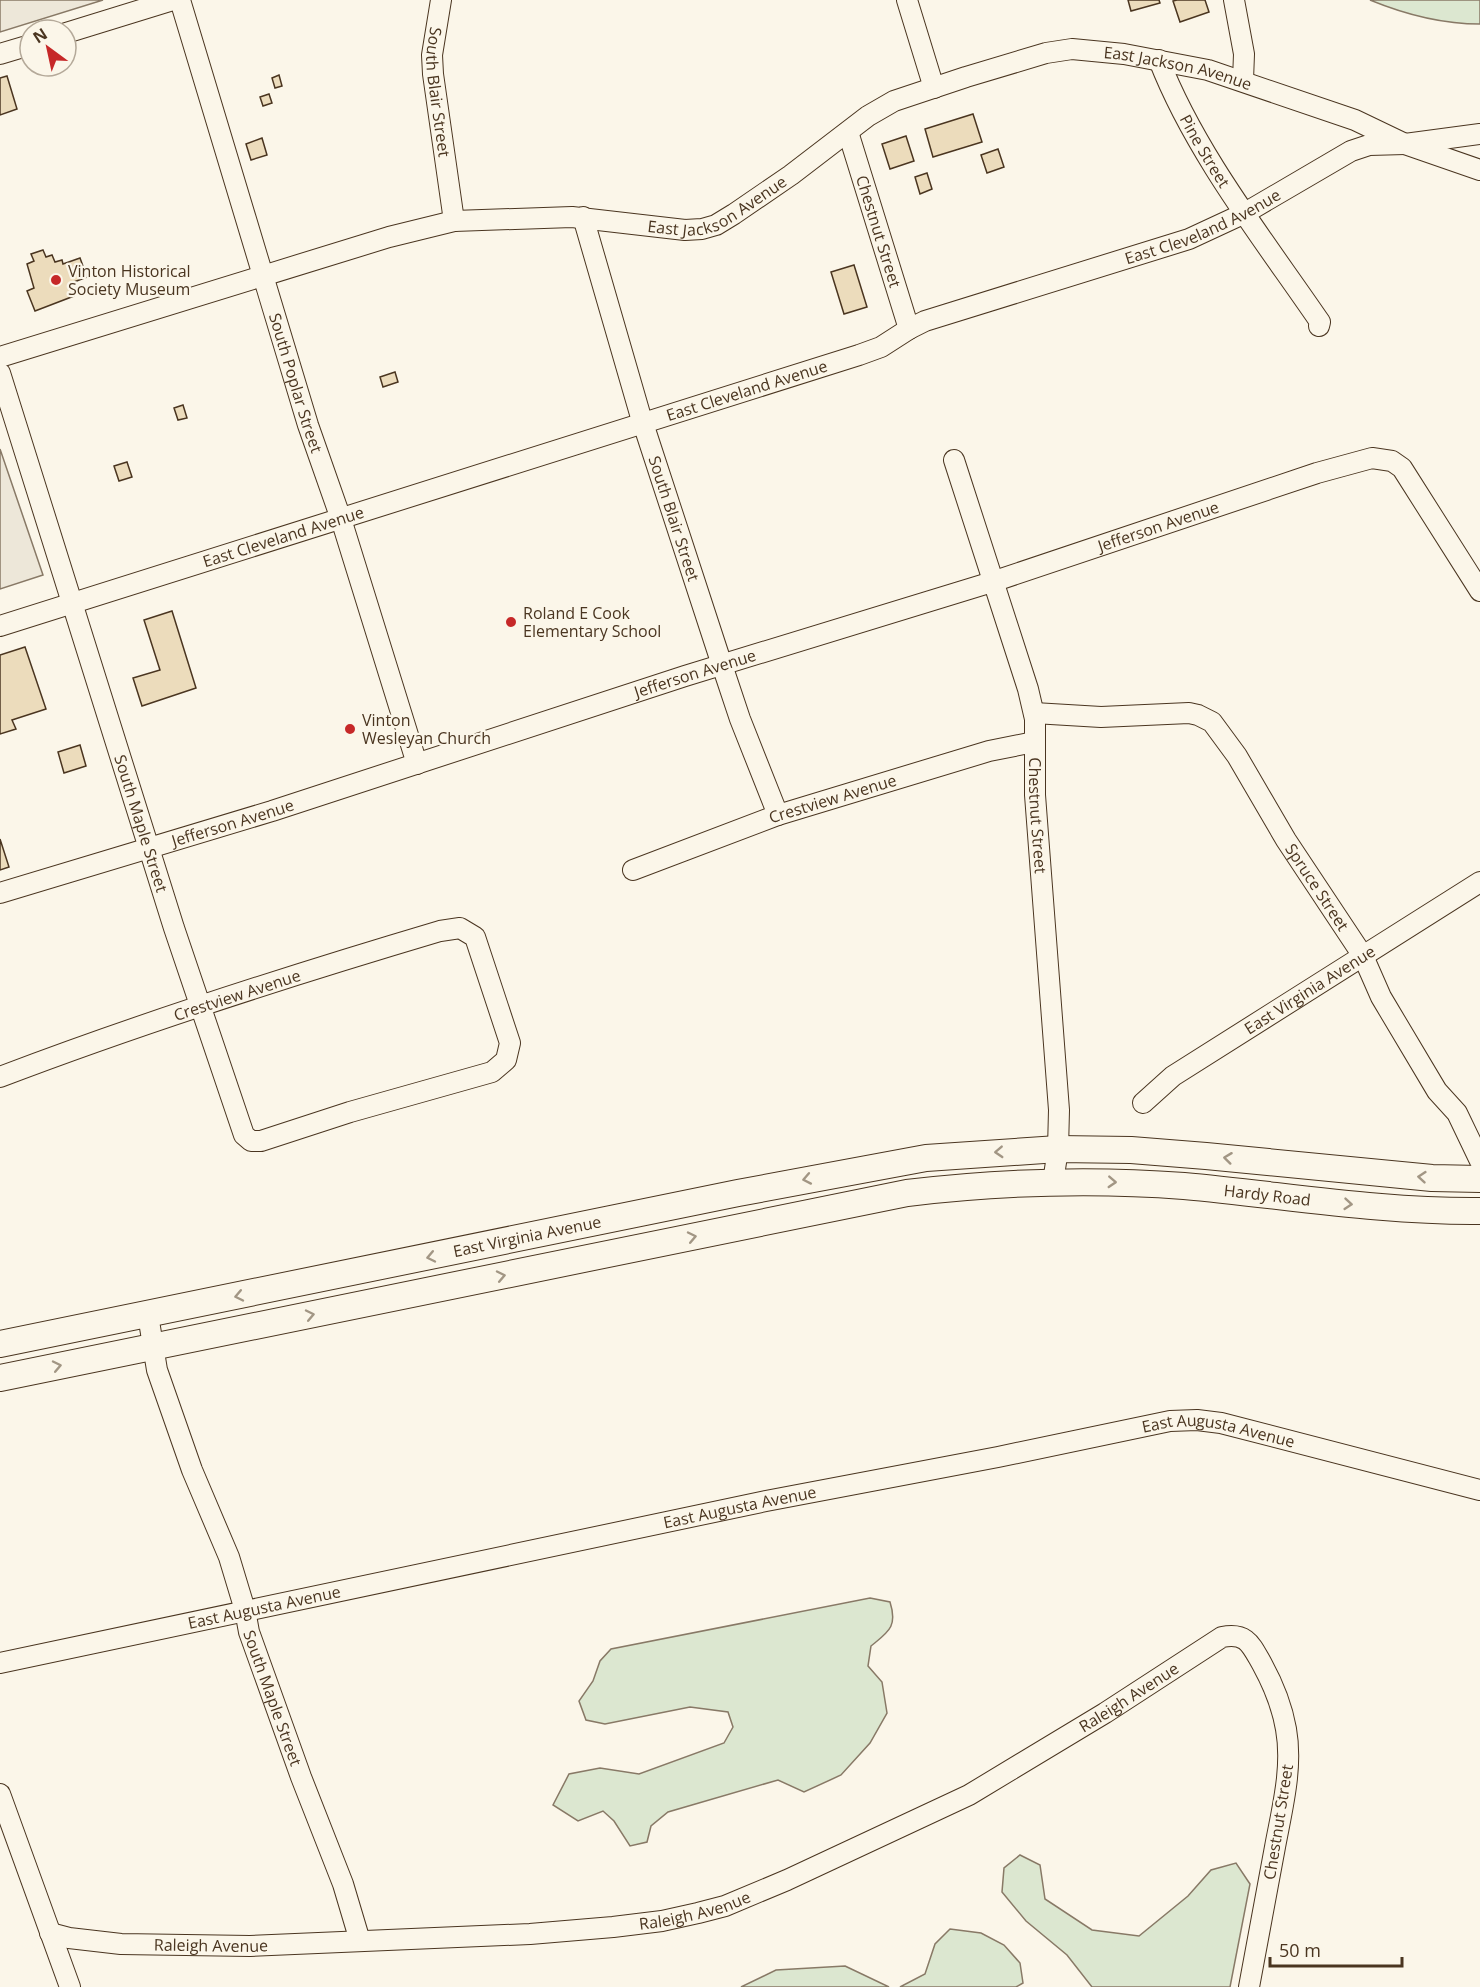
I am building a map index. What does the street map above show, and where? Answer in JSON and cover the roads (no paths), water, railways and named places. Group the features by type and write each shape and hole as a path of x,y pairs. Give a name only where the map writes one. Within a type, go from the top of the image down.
{"main road":[{"name":"Hardy Road","path":"1058,1149 1142,1151 1432,1178 1480,1179"},
{"name":"East Virginia Avenue","path":"0,1344 872,1166 966,1154 1058,1149"},
{"name":"Hardy Road","path":"1053,1182 1098,1181 1183,1186 1355,1205 1443,1212 1480,1211"},
{"name":"East Virginia Avenue","path":"0,1378 906,1193 978,1185 1053,1182"}],"street":[{"path":"78,29 173,0"},
{"name":"South Poplar Street","path":"180,0 308,425 341,519 417,764"},
{"name":"South Blair Street","path":"441,0 432,64 454,221"},
{"path":"907,0 933,88"},
{"path":"1234,0 1244,54 1243,80"},
{"path":"0,54 18,49"},
{"name":"East Jackson Avenue","path":"0,357 389,237 454,221 583,217 685,230 716,225 791,175 868,116 894,101 1046,53 1072,49 1159,60 1208,70 1243,80 1355,120 1405,144"},
{"name":"Pine Street","path":"1159,60 1186,119 1245,213 1320,322 1319,326"},
{"name":"Chestnut Street","path":"848,132 909,329"},
{"name":"East Cleveland Avenue","path":"0,626 870,351 925,321 1189,239 1245,213 1351,151 1369,145 1405,144 1480,134"},
{"path":"1405,144 1480,170"},
{"name":"South Blair Street","path":"583,217 606,302 722,665 740,719 778,815"},
{"name":"South Maple Street","path":"0,373 200,1006 244,1135 251,1141 261,1142 381,1103"},
{"name":"Jefferson Avenue","path":"0,893 150,848 722,665 992,582 1317,473 1372,458 1392,461 1402,468 1420,493 1480,591"},
{"name":"Chestnut Street","path":"954,460 1034,713 1035,795 1059,1110 1058,1149 1053,1182"},
{"name":"Spruce Street","path":"1034,713 1101,717 1189,713 1212,722 1238,756 1286,840 1363,956 1381,998 1437,1091 1457,1113 1480,1161"},
{"name":"Crestview Avenue","path":"633,870 730,831 778,815 988,751 1035,742"},
{"name":"East Virginia Avenue","path":"1143,1103 1173,1076 1480,882"},
{"name":"Crestview Avenue","path":"0,1077 200,1006 328,964 440,931 460,928 475,937 510,1043 506,1060 492,1072 381,1103"},
{"name":"South Maple Street","path":"148,1315 157,1370 192,1470 229,1557 245,1610 249,1632 301,1777 343,1884 360,1941"},
{"name":"East Augusta Avenue","path":"0,1663 766,1501 998,1457 1170,1421 1197,1420 1221,1423 1480,1490"},
{"name":"Raleigh Avenue","path":"50,1934 121,1944 210,1947 498,1936 662,1921 725,1906 787,1880 969,1795 1105,1713 1222,1637 1232,1635 1242,1638 1251,1644 1260,1661"},
{"name":"Chestnut Street","path":"1249,1987 1286,1784 1288,1749 1280,1704 1260,1661"},
{"path":"0,1794 70,1987"}],"place":[{"name":"Vinton Historical Society Museum","path":"56,280"},
{"name":"Roland E Cook Elementary School","path":"511,622"},
{"name":"Vinton Wesleyan Church","path":"350,729"}]}
